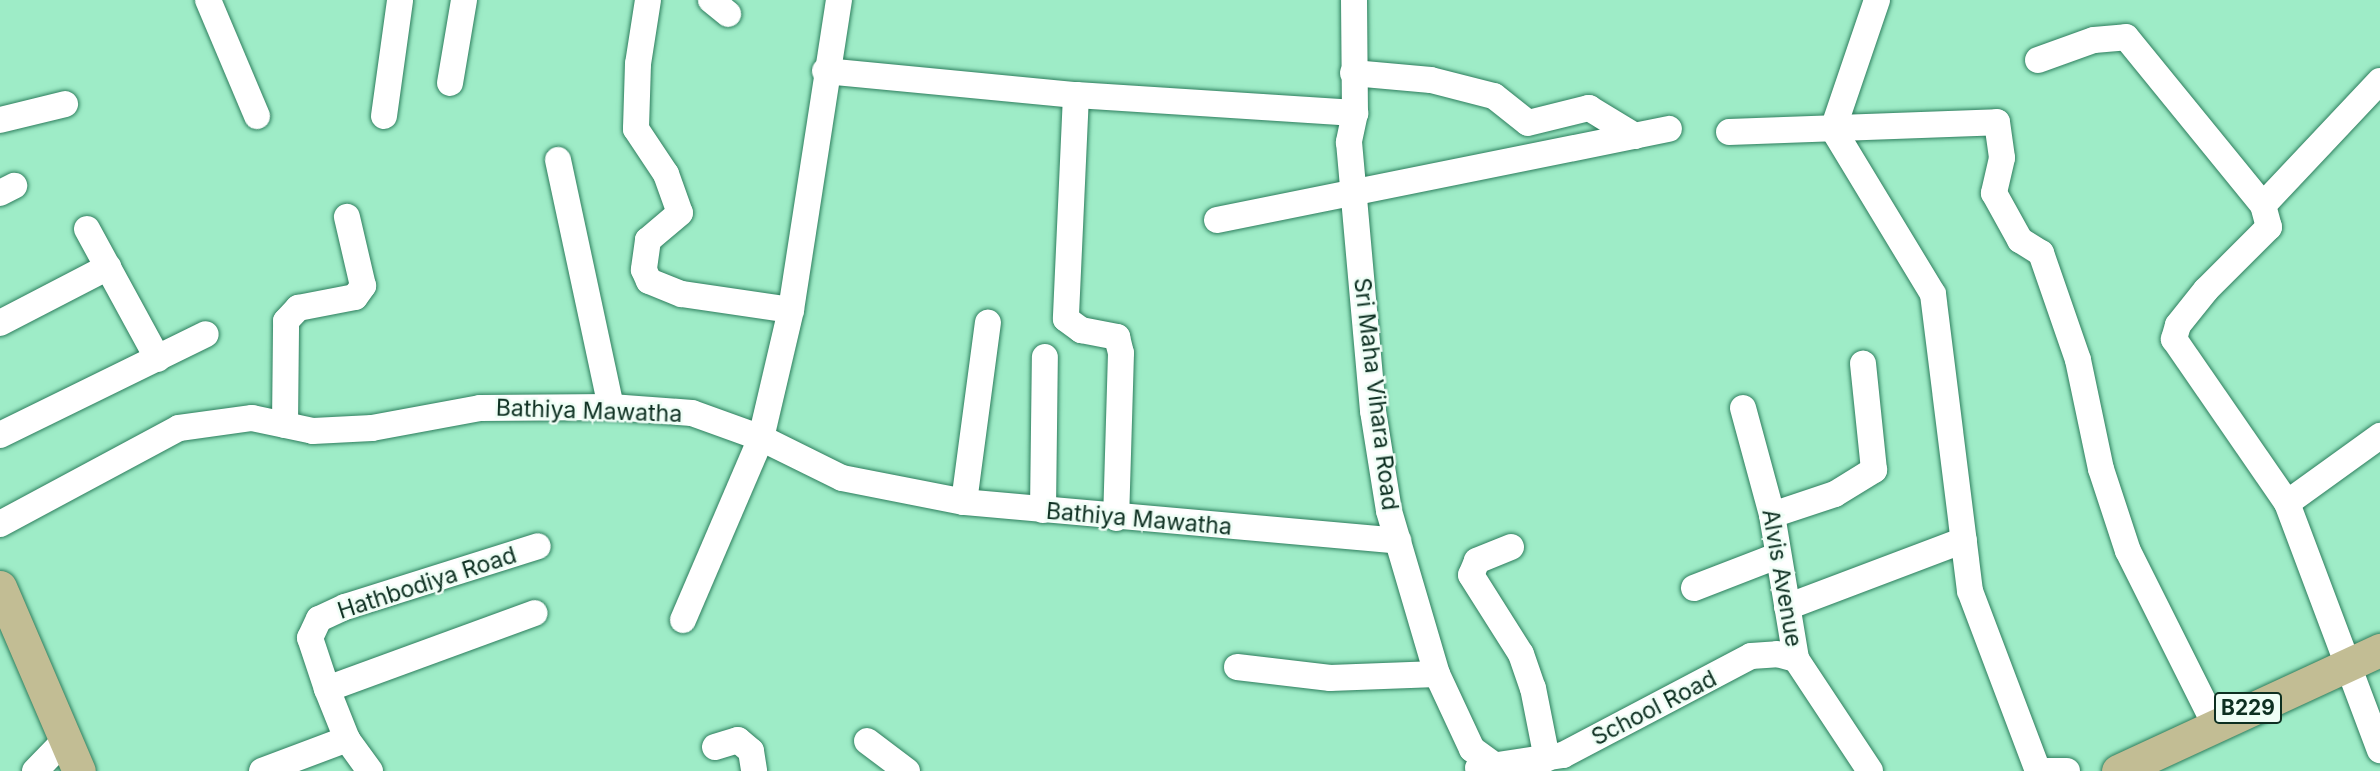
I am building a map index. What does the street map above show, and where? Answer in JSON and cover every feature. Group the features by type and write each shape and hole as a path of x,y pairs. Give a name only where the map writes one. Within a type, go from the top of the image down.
{"main road":[{"path":"0,587 79,771"},
{"name":"B229","path":"2118,771 2214,723 2380,650"}],"street":[{"path":"208,0 257,116"},
{"path":"384,116 400,0"},
{"path":"450,83 464,0"},
{"path":"648,0 637,76 636,129 666,173 680,213 648,240 644,270 649,281 682,294 790,310"},
{"path":"683,620 761,438 790,310 825,71 839,0"},
{"name":"Sri Maha Vihara Road","path":"1354,0 1355,113 1349,142 1373,411 1398,541 1437,674 1481,767"},
{"path":"1833,129 1877,0"},
{"path":"2038,60 2094,40 2126,37 2263,205 2269,227 2206,290 2178,325 2174,339 2287,503 2380,750"},
{"path":"825,71 1076,95 1355,113"},
{"path":"1353,73 1431,80 1494,96 1528,123 1589,108 1636,136"},
{"path":"2263,205 2380,81"},
{"path":"1076,95 1066,319 1081,330 1117,337 1121,353 1116,518"},
{"path":"0,120 65,104"},
{"path":"1729,132 1997,122 2001,158 1994,193 2020,240 2041,253 2078,360 2101,469 2128,551 2214,723"},
{"path":"1217,220 1669,129"},
{"path":"1833,129 1933,294 1970,591 2038,771"},
{"path":"558,160 611,407"},
{"path":"285,425 286,321 298,308 355,297 363,286 347,216"},
{"path":"87,229 158,359"},
{"path":"0,323 108,267"},
{"path":"964,502 988,323"},
{"path":"0,435 206,334"},
{"path":"1043,510 1045,357"},
{"path":"1772,515 1835,494 1874,470 1863,364"},
{"name":"Bathiya Mawatha","path":"0,524 179,428 252,418 313,431 372,428 480,408 611,407 692,413 761,438 842,478 964,502 1116,518 1398,541"},
{"name":"Alvis Avenue","path":"1743,408 1772,515 1796,659 1870,771"},
{"path":"2287,503 2380,436"},
{"path":"1787,607 1964,540"},
{"name":"Hathbodiya Road","path":"369,771 347,739 310,638 319,619 345,607 538,547"},
{"path":"1511,547 1477,561 1471,575 1521,654 1559,762"},
{"path":"1694,588 1777,556"},
{"path":"327,689 536,613"},
{"name":"School Road","path":"1481,767 1559,762 1751,656 1777,654 1796,659"},
{"path":"1237,667 1330,678 1437,674"},
{"path":"36,771 66,739"},
{"path":"262,771 347,739"},
{"path":"715,747 738,740 751,751 754,771"},
{"path":"866,741 907,771"},
{"path":"2047,771 2067,771"}]}
